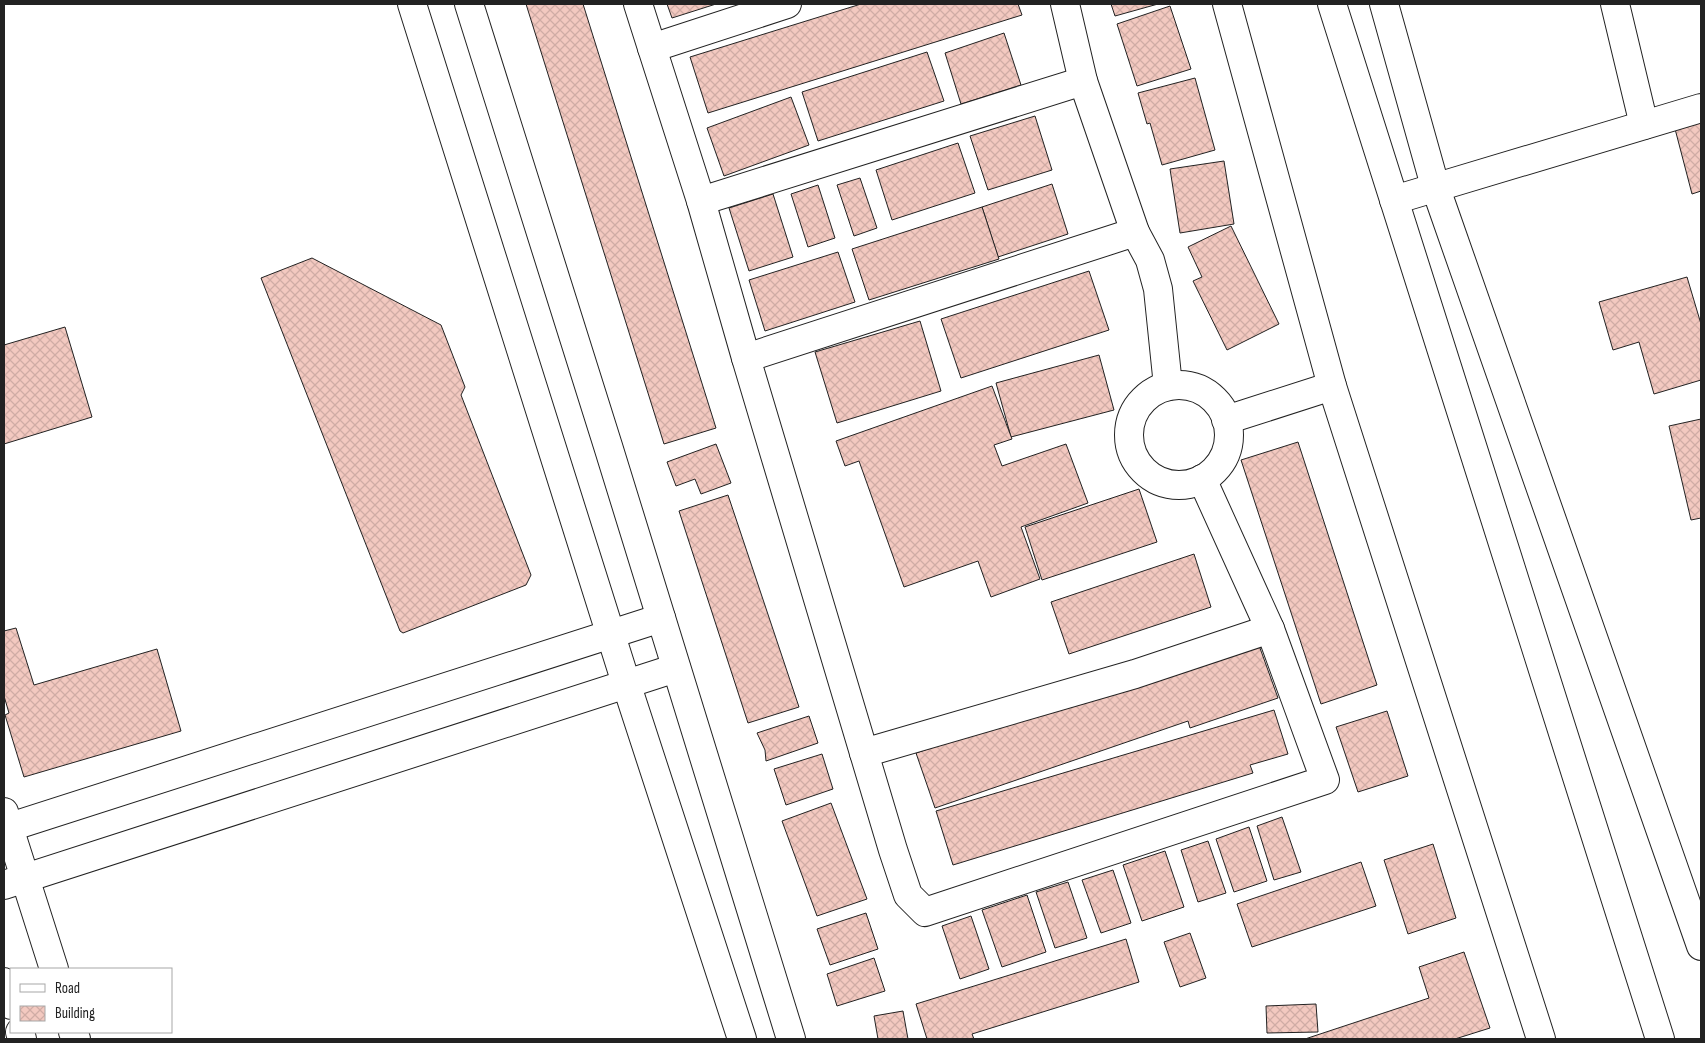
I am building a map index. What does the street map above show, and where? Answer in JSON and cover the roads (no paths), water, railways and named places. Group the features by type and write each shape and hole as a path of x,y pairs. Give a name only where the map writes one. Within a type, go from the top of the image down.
{"street":[{"path":"412,4 610,634 742,1039"},
{"path":"469,4 791,1039"},
{"path":"638,4 701,201 893,850 908,895 925,912 1325,780 1270,629 1202,479"},
{"path":"652,48 787,4"},
{"path":"1065,4 1083,81 1135,232 1150,260 1158,289 1168,386"},
{"path":"1227,4 1332,386 1541,1039"},
{"path":"1332,4 1660,1039"},
{"path":"1384,4 1435,186 1701,946"},
{"path":"1615,4 1644,124"},
{"path":"701,201 1083,81"},
{"path":"1394,200 1435,186 1701,108"},
{"path":"746,358 1135,232"},
{"path":"1183,385 1197,388 1210,396 1220,407 1226,420 1229,438 1225,454 1215,468 1202,479 1186,484 1169,484 1153,478 1140,466 1131,452 1128,435 1131,418 1139,403 1152,392 1168,386 1183,385"},
{"path":"1226,420 1332,386"},
{"path":"54,968 14,873 5,823 661,618"},
{"path":"864,753 1135,674 1270,629"},
{"path":"14,873 676,668"},
{"path":"4,982 10,1002"}]}
